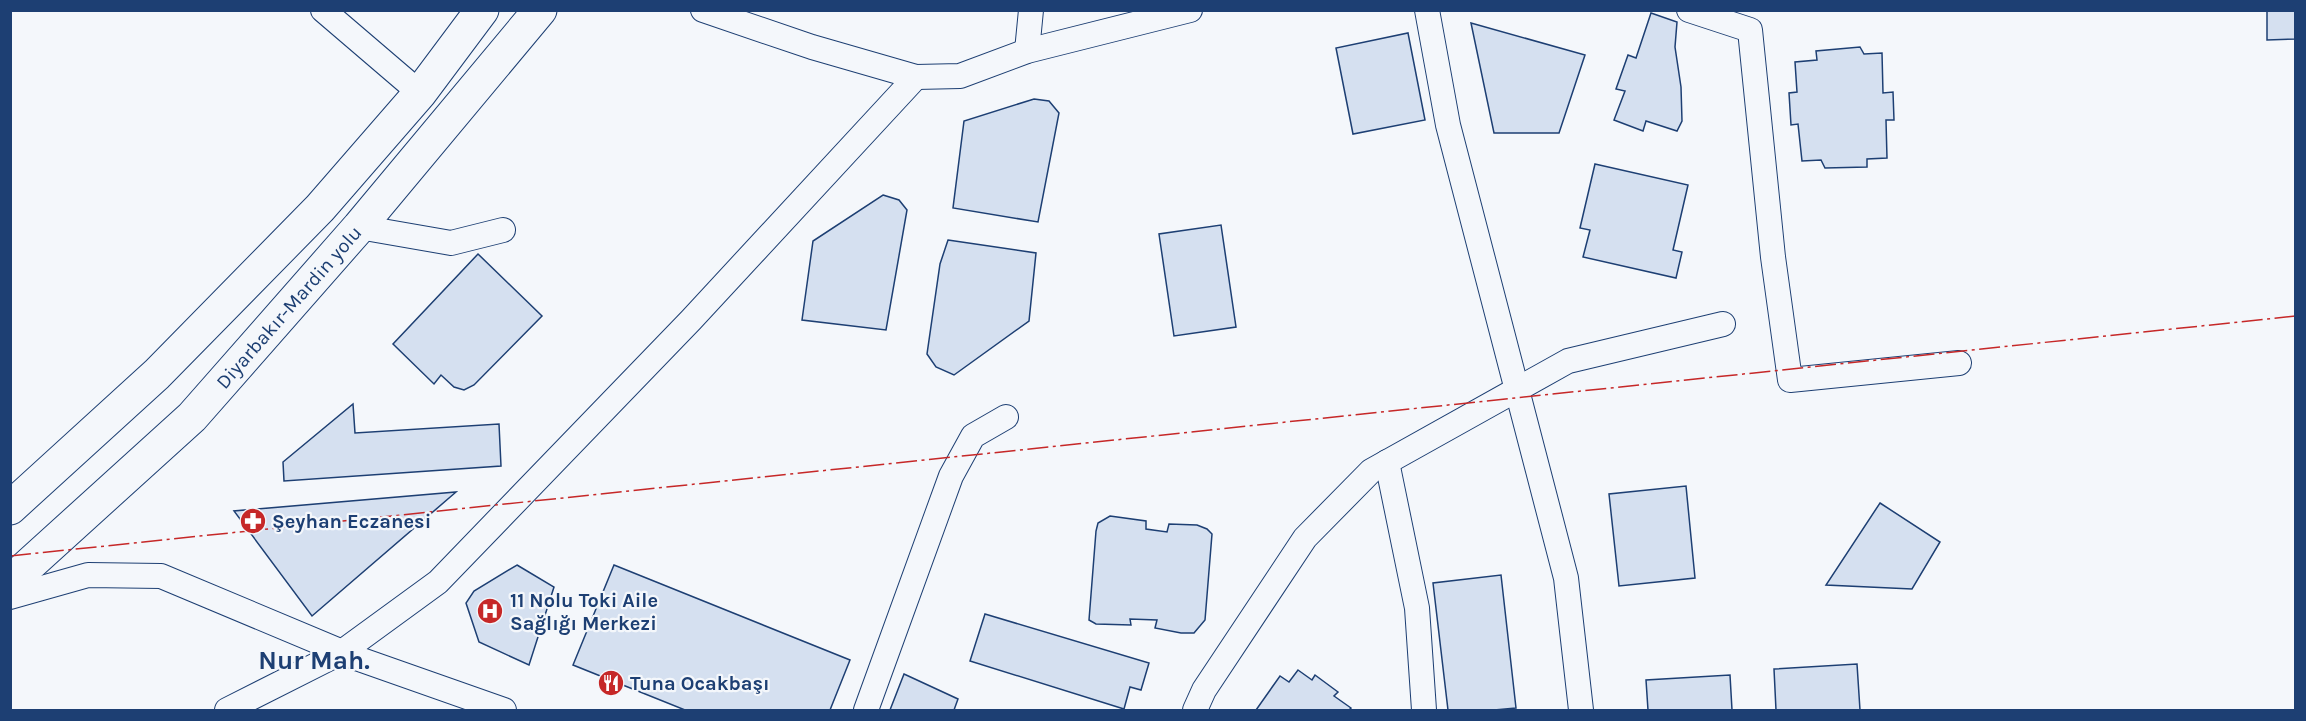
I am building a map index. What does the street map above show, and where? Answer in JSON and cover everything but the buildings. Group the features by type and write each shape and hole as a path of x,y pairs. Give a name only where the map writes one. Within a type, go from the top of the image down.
{"highway":[{"name":"Diyarbakır-Mardin yolu","path":"10,508 165,366 320,208 420,93 482,10"},
{"name":"Diyarbakır-Mardin yolu","path":"10,582 192,417 359,227 540,10"}],"street":[{"path":"323,10 420,93"},
{"path":"703,10 812,47 916,77 960,76 1027,51 1190,10"},
{"path":"1027,51 1031,10"},
{"path":"1427,10 1448,125 1566,578 1581,711"},
{"path":"1689,10 1750,30 1773,257 1791,380 1959,363"},
{"path":"227,711 342,652 438,582 691,320 916,77"},
{"path":"359,227 451,243 503,230"},
{"path":"1195,711 1204,690 1305,538 1371,471 1568,361 1723,324"},
{"path":"866,711 951,476 974,436 1006,417"},
{"path":"1386,462 1417,608 1424,711"},
{"path":"10,597 88,575 161,576 342,652 504,711"}],"power":[{"path":"10,556 2296,316"}],"place":[{"name":"Şeyhan Eczanesi","path":"253,521"},
{"name":"11 Nolu Toki Aile Sağlığı Merkezi","path":"490,611"},
{"name":"Tuna Ocakbaşı","path":"611,683"}],"district":[{"name":"Nur Mah.","path":"314,660"}]}
